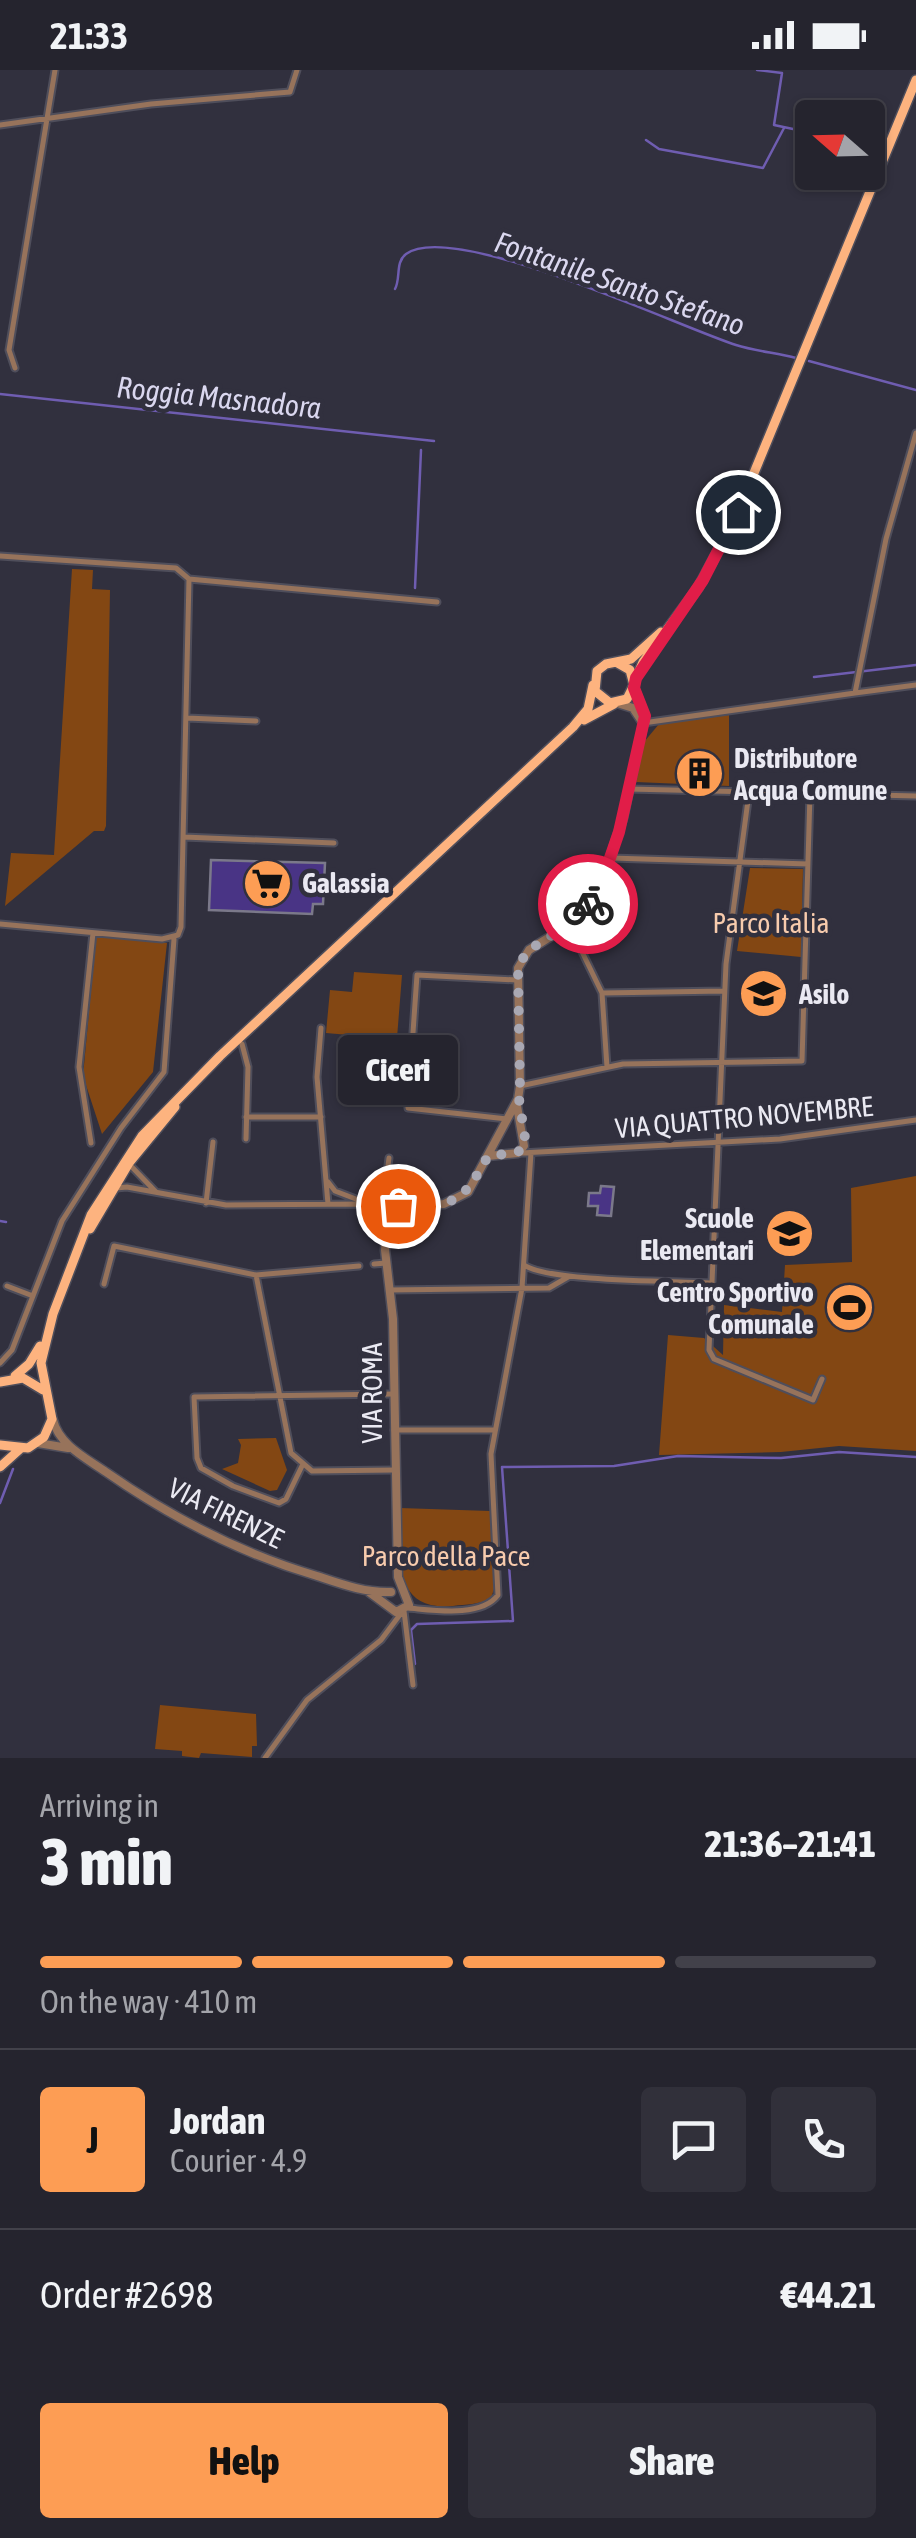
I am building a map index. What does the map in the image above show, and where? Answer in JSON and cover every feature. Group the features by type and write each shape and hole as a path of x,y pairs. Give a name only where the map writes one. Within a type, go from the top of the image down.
{"main road":[{"path":"573,728 628,698 643,662 710,567 738,512 916,80"},
{"path":"4,1380 27,1367 44,1339 108,1184 155,1119 573,728 588,709 600,667 635,656 681,613"},
{"path":"616,662 629,669 634,685"},
{"path":"593,684 600,698 615,704"},
{"path":"78,1249 129,1164 171,1112 349,938"},
{"path":"0,1467 48,1432 52,1416 41,1371 44,1339"},
{"path":"4,1380 34,1382 48,1396"},
{"path":"0,1446 20,1449"}],"street":[{"path":"15,368 10,350 55,70"},
{"path":"0,126 49,116 290,92 297,70"},
{"path":"855,693 888,530 916,434"},
{"path":"0,556 176,568 188,578 437,602"},
{"path":"0,1363 11,1352 66,1212 121,1128 164,1072 184,838 188,578"},
{"path":"642,724 916,684"},
{"path":"394,1430 495,1430 522,1288 531,1153 518,1099 516,980 525,953 570,927 592,899 611,858 645,710 634,685"},
{"path":"615,704 634,708 642,724"},
{"path":"187,718 256,721"},
{"path":"629,789 916,796"},
{"path":"748,793 724,991 709,1347 713,1358 813,1400 822,1378"},
{"path":"520,1086 607,1067 802,1061 810,794"},
{"path":"184,838 334,843"},
{"path":"611,858 808,864"},
{"path":"0,924 176,937"},
{"path":"570,927 602,993 607,1067"},
{"path":"90,1143 79,1067 93,932"},
{"path":"516,980 417,975 408,1108 508,1120 522,1128"},
{"path":"602,993 724,991"},
{"path":"322,1028 317,1069 328,1204"},
{"path":"242,1044 248,1067 246,1138"},
{"path":"110,1193 123,1186 206,1203 252,1206 386,1207 455,1200 472,1186 518,1099"},
{"path":"246,1117 322,1117"},
{"name":"VIA QUATTRO NOVEMBRE","path":"513,1153 718,1144 828,1134 916,1120"},
{"path":"500,1133 522,1128"},
{"path":"500,1133 499,1147 513,1153"},
{"path":"206,1203 213,1142"},
{"path":"488,1156 513,1153 526,1142"},
{"path":"386,1207 389,1158"},
{"path":"129,1164 158,1194"},
{"path":"327,1180 336,1191 368,1204"},
{"name":"VIA ROMA","path":"386,1207 401,1600 389,1606"},
{"path":"104,1284 114,1246 256,1274 359,1266"},
{"path":"374,1264 386,1263"},
{"path":"524,1265 534,1271 573,1275 712,1283"},
{"path":"256,1274 289,1448 302,1466 316,1471 394,1470"},
{"path":"390,1290 552,1287 573,1275"},
{"path":"7,1286 33,1296"},
{"path":"302,1466 286,1499 279,1503 206,1472 197,1458 194,1397 393,1394"},
{"name":"VIA FIRENZE","path":"52,1416 58,1435 75,1450 164,1512 220,1541 288,1568 426,1609 469,1608 494,1601 500,1586 491,1463 495,1430"},
{"name":"VIA FIRENZE","path":"38,1442 75,1450"},
{"name":"VIA FIRENZE","path":"369,1592 389,1606 401,1600"},
{"path":"265,1758 307,1700 381,1640 401,1600"},
{"path":"401,1600 412,1685"},
{"path":"389,1606 390,1628"}],"green space":[{"path":"72,569 93,570 92,589 110,590 106,826 104,831 94,831 5,906 11,853 54,855"},
{"path":"729,715 729,786 636,782 644,742 659,724"},
{"name":"Parco Italia","path":"750,868 803,869 801,957 737,951"},
{"path":"96,936 167,943 153,1072 102,1134 83,1076"},
{"path":"354,972 402,975 395,1063 358,1060 359,1041 349,1040 349,1035 326,1033 330,990 352,992"},
{"name":"Centro Sportivo Comunale","path":"916,1176 916,1451 839,1446 781,1452 659,1455 668,1335 704,1338 723,1355 724,1305 782,1312 785,1265 852,1262 851,1188"},
{"path":"276,1438 287,1470 277,1490 270,1491 222,1469 238,1463 238,1439"},
{"name":"Parco della Pace","path":"400,1508 490,1511 496,1583 491,1598 453,1606 432,1605 418,1599 403,1576"},
{"path":"160,1705 256,1714 257,1746 252,1746 252,1757 201,1753 199,1758 182,1756 182,1751 155,1749"}],"building":[{"name":"Galassia","path":"211,860 325,863 323,904 313,904 312,914 209,910"},
{"path":"385,1067 404,1068 402,1103 382,1102"},
{"path":"601,1186 614,1187 611,1216 597,1215 598,1206 588,1206 589,1193 600,1193"}],"waterway":[{"path":"757,70 782,73 774,125 795,129"},
{"path":"646,140 659,149 763,168 784,128"},
{"name":"Fontanile Santo Stefano","path":"395,289 400,261 406,254 431,247 469,251 567,280 736,345 796,358"},
{"name":"Fontanile Santo Stefano","path":"809,361 916,390"},
{"name":"Roggia Masnadora","path":"0,394 434,441"},
{"path":"415,588 421,450"},
{"name":"Roggia Masnadora","path":"814,677 916,665"},
{"path":"0,1221 6,1222"},
{"path":"415,1664 411,1630 417,1624 513,1621 502,1467 614,1466 678,1456 781,1458 839,1452 916,1457"},
{"path":"0,1503 13,1469"}],"way so far":[{"path":"398,1206 452,1201 472,1186 488,1156 516,1153 524,1148 525,1134 517,1106 518,968 527,951 567,929 588,904"}],"place":[{"name":"Distributore Acqua Comune","path":"699,774"},
{"name":"Galassia","path":"267,883"},
{"name":"Asilo","path":"764,994"},
{"name":"Ciceri","path":"398,1206"},
{"name":"Scuole Elementari","path":"789,1234"},
{"name":"Centro Sportivo Comunale","path":"849,1308"}],"route":[{"path":"588,904 602,881 619,832 645,716 634,688 636,678 643,662 703,580 738,512"}]}
